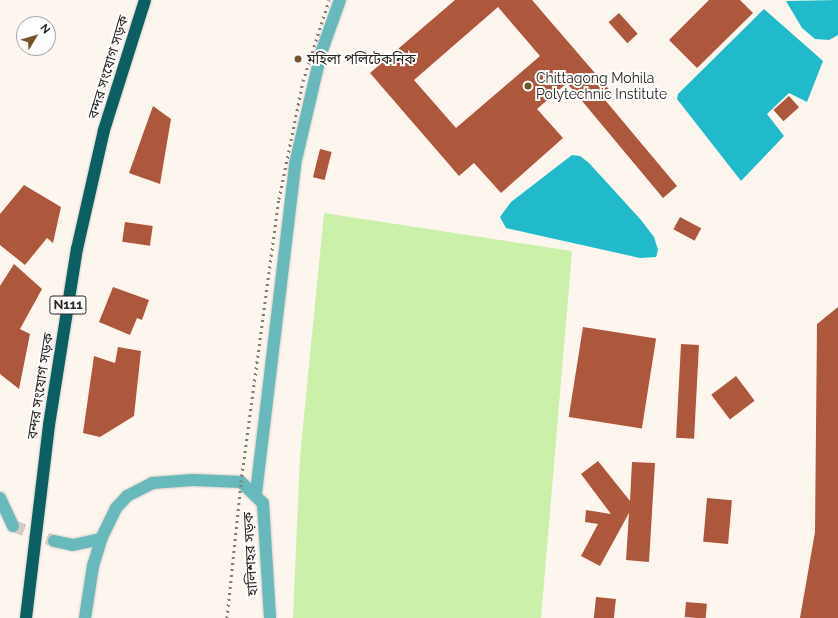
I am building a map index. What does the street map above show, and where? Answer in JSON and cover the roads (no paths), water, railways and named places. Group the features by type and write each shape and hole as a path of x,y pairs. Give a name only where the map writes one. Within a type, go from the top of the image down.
{"highway":[{"name":"বন্দর সংযোগ সড়ক","path":"26,618 49,426 77,249 104,130 146,0"}],"street":[{"path":"256,493 295,164 321,53 340,0"},
{"name":"হালিশহর সড়ক","path":"85,618 93,566 101,539 116,508 127,496 152,483 241,482 256,493 263,503 270,618"},
{"path":"0,498 14,526"},
{"path":"54,541 73,546 101,539"}],"water":[{"path":"838,0 838,35 829,40 815,39 802,28 786,1"},
{"path":"764,9 823,61 807,102 789,93 767,114 784,136 741,181 677,99 678,94"},
{"path":"572,155 580,156 589,163 641,220 654,237 658,250 656,257 640,258 506,228 500,217 511,202"}],"tunnel":[{"path":"13,526 54,541"}],"railway":[{"path":"227,618 241,482 279,199 303,81 329,0"}],"place":[{"name":"মহিলা পলিটেকনিক","path":"298,59"},
{"name":"Chittagong Mohila Polytechnic Institute","path":"528,86"}]}
